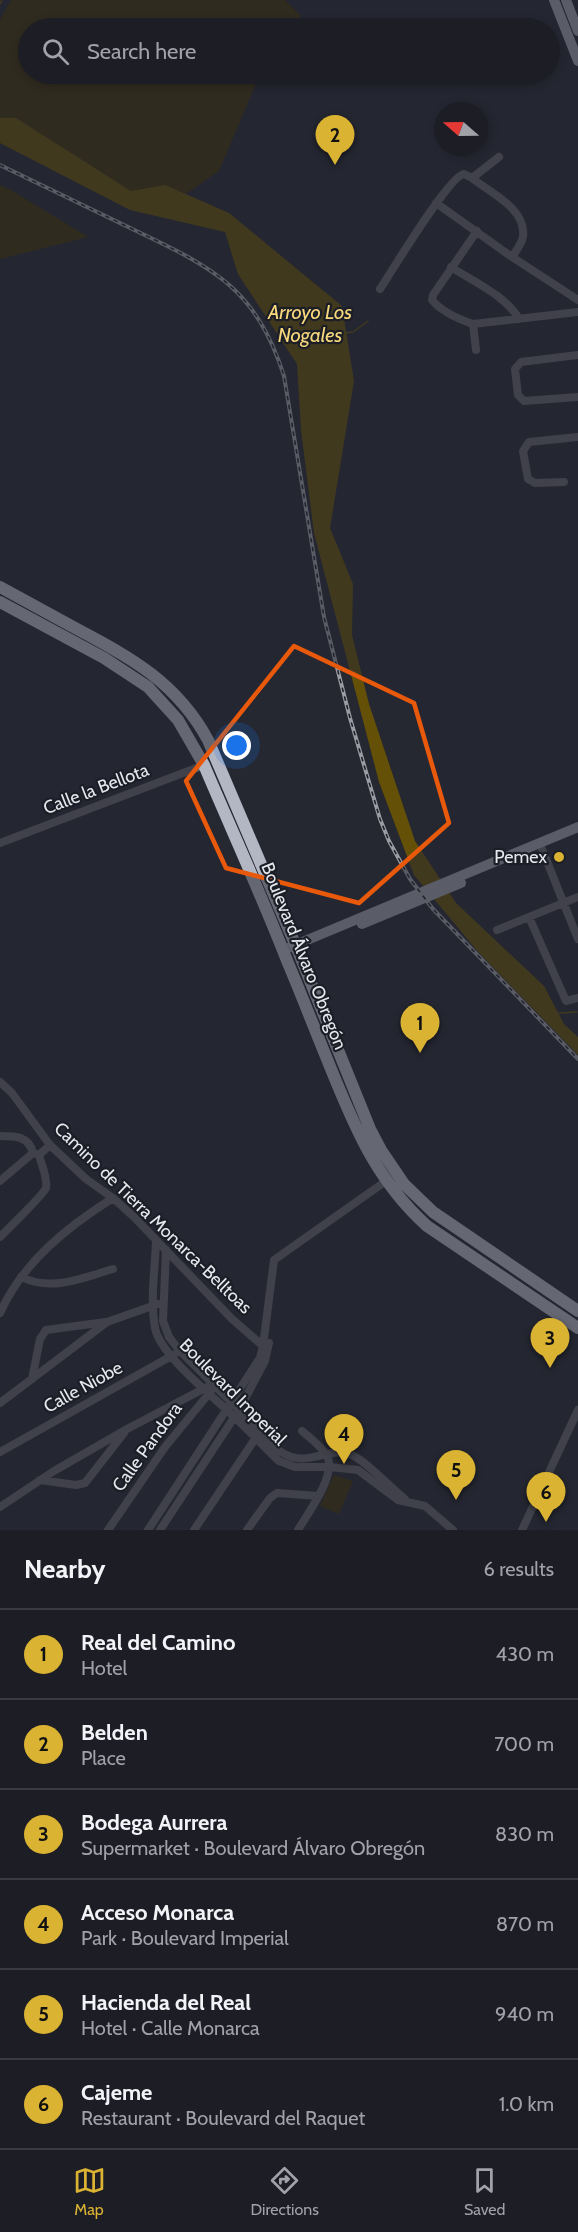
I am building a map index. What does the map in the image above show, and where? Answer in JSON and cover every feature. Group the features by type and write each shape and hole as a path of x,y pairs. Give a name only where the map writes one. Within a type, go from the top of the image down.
{"highway":[{"name":"Boulevard Álvaro Obregón","path":"0,587 131,659 157,677 181,700 208,740 297,948 370,1129 381,1150 415,1197 448,1224 578,1311"},
{"name":"Boulevard Álvaro Obregón","path":"0,602 104,658 148,687 178,720 204,765 346,1107 367,1150 386,1181 405,1205 427,1226 578,1328"}],"main road":[{"path":"554,0 578,62"},
{"path":"566,0 578,31"},
{"path":"447,885 578,827"},
{"path":"284,953 424,894 578,834"}],"street":[{"path":"472,178 500,157"},
{"path":"380,289 436,203 459,175 464,174 472,178 512,208 520,217 523,236 512,257"},
{"path":"436,203 578,300"},
{"path":"477,231 433,295 432,300 457,319 472,324 578,312"},
{"path":"452,267 514,310 519,320"},
{"path":"472,324 476,350"},
{"path":"578,355 521,362 515,369 518,395 524,401 578,397"},
{"path":"564,482 535,483 528,479 523,452 529,442 578,437"},
{"name":"Calle la Bellota","path":"0,843 204,765"},
{"path":"542,849 578,939"},
{"path":"497,930 578,897"},
{"path":"529,917 566,1001 578,999"},
{"name":"Camino de Tierra Monarca-Belltoas","path":"0,1082 12,1093 50,1145 86,1179 113,1198 232,1318 263,1346"},
{"path":"0,1136 23,1138 31,1144 46,1189 43,1195 18,1217 0,1238"},
{"path":"0,1181 50,1145"},
{"path":"148,1530 233,1410 260,1358 272,1262 386,1181"},
{"path":"0,1313 15,1285 54,1240 81,1218 113,1198"},
{"name":"Boulevard Imperial","path":"156,1241 158,1305 165,1328 169,1337 210,1388"},
{"name":"Boulevard Imperial","path":"166,1250 155,1329 172,1356 210,1388 258,1434 283,1463 295,1467 354,1469 366,1475 392,1496 410,1502"},
{"path":"160,1530 268,1354 276,1265 285,1253"},
{"path":"21,1278 36,1284 50,1285 113,1269"},
{"path":"32,1379 40,1339 46,1330 107,1322 158,1305"},
{"path":"0,1403 107,1322"},
{"name":"Calle Niobe","path":"0,1452 180,1351"},
{"path":"0,1507 40,1480 127,1429 210,1388"},
{"name":"Calle Pandora","path":"108,1530 210,1388"},
{"path":"178,1404 188,1417"},
{"path":"522,1530 578,1410"},
{"path":"40,1480 85,1484 127,1429"},
{"path":"298,1530 327,1480 330,1467 327,1456 302,1431"},
{"path":"194,1530 258,1434"},
{"name":"Boulevard Imperial","path":"258,1434 286,1455 307,1459 337,1453 351,1454"},
{"path":"351,1454 354,1469"},
{"path":"351,1454 410,1502 430,1509 453,1530"},
{"path":"247,1530 270,1498 277,1493 318,1496"}],"highlighted area":[{"path":"294,646 414,703 449,823 359,903 226,868 186,781"}],"shaded area":[{"path":"11,0 285,0 301,16 299,18 18,18 18,84 256,84 219,171 186,194 165,185 131,191 16,118 0,118 0,20"},
{"path":"0,185 11,190 88,237 0,259"},
{"path":"334,1475 353,1481 339,1514 320,1506"}],"water":[{"name":"Arroyo Los Nogales","path":"0,118 16,118 131,191 165,185 229,213 342,306 354,381 330,528 353,584 352,635 369,704 415,841 456,903 544,986 564,1024 578,1037 578,1055 479,953 414,875 379,782 314,533 301,430 297,364 238,274 225,232 130,210 0,143"}],"waterway":[{"path":"0,4 2,0"},
{"path":"345,333 353,332 368,321"},
{"path":"559,1013 577,1012"}],"railway":[{"path":"0,165 153,239 203,266 224,280 242,297 258,318 272,344 284,376 324,617 350,718 380,819 389,841 410,879 433,909 578,1059"}],"place":[{"name":"Belden","path":"335,165"},
{"name":"Pemex","path":"559,857"},
{"name":"Real del Camino","path":"420,1053"},
{"name":"Bodega Aurrera","path":"550,1368"},
{"name":"Acceso Monarca","path":"344,1464"},
{"name":"Hacienda del Real","path":"456,1500"},
{"name":"Cajeme","path":"546,1522"}]}
